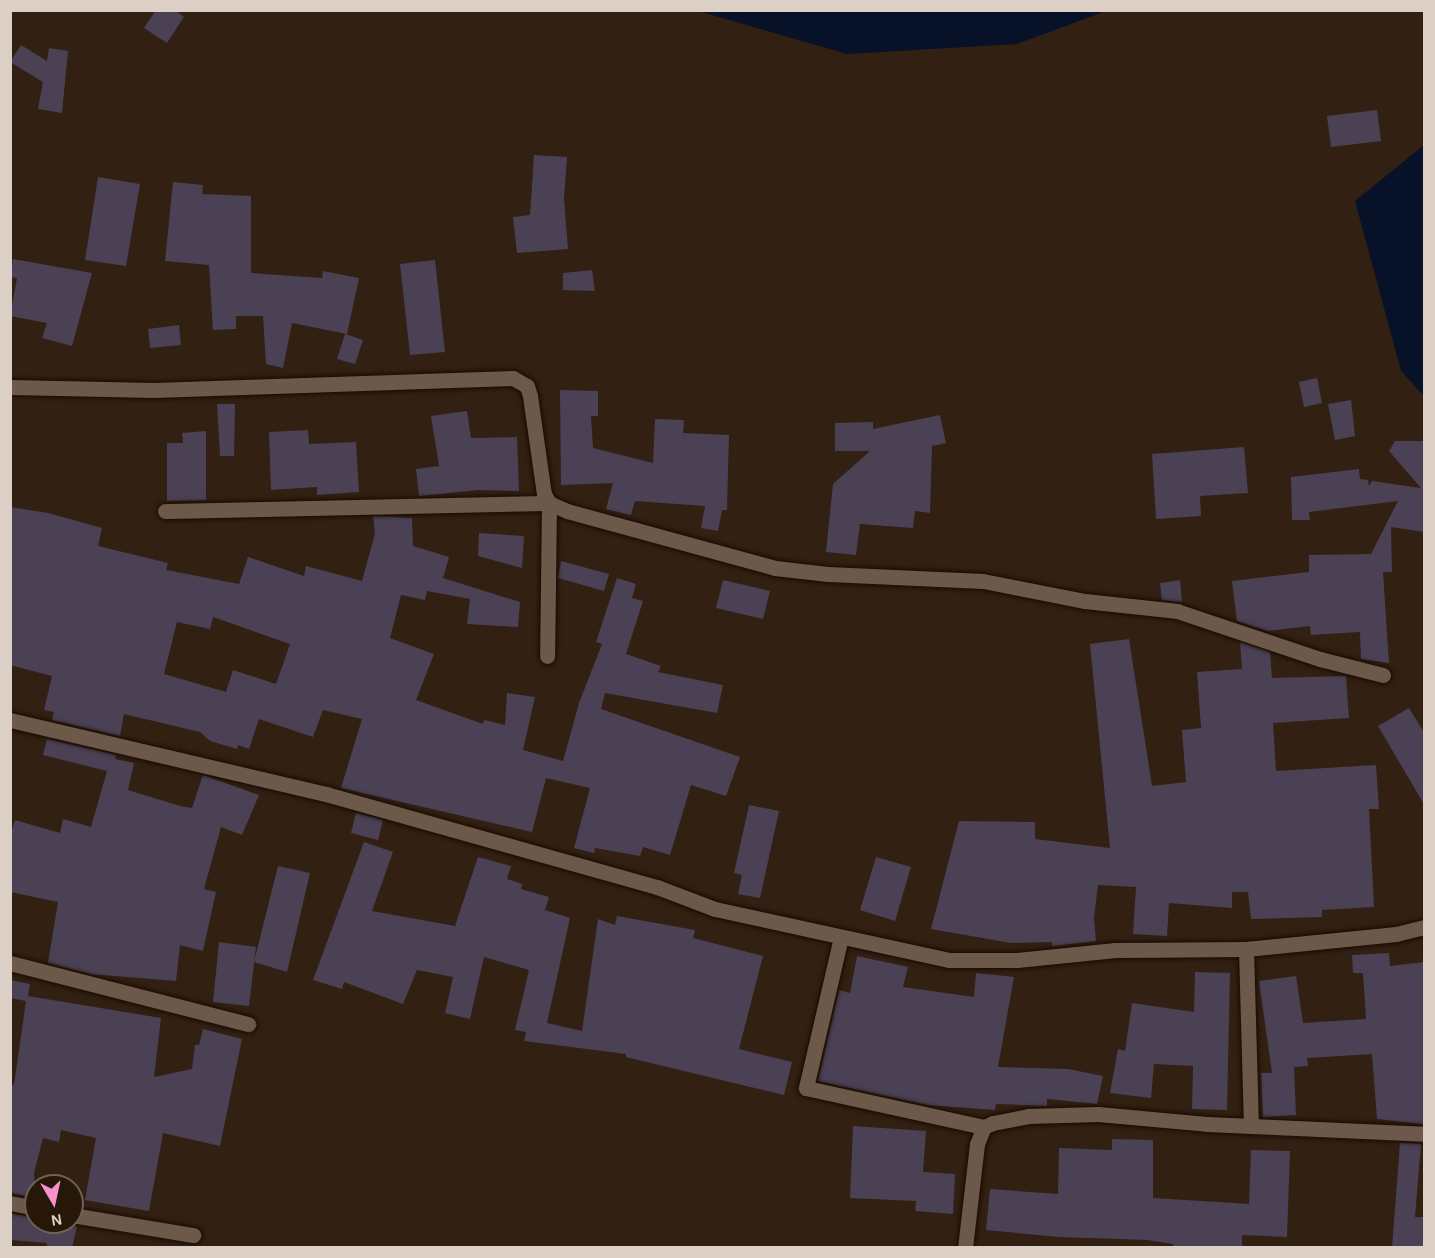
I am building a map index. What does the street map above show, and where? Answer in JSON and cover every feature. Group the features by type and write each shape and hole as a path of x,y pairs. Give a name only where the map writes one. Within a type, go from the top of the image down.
{"street":[{"path":"10,387 154,390 513,378 527,386 530,396 544,494 549,503 547,656"},
{"path":"165,511 549,503 679,543 775,568 828,574 984,581 1085,601 1177,611 1320,659 1383,675"},
{"path":"10,720 326,794 657,887 716,909 949,960 1017,960 1115,950 1246,949 1396,934 1425,927"},
{"path":"841,937 806,1088 984,1127 1028,1116 1098,1114 1251,1126 1425,1134"},
{"path":"1246,949 1251,1126"},
{"path":"10,963 248,1023"},
{"path":"966,1248 977,1144 984,1127"},
{"path":"84,1217 193,1235"}],"water":[{"path":"698,11 1106,11 1017,44 847,54"},
{"path":"1424,145 1424,396 1401,371 1355,201"}],"building":[{"path":"156,10 175,10 184,17 167,43 144,28"},
{"path":"21,45 47,61 49,48 68,51 62,113 38,109 43,82 10,62"},
{"path":"1377,110 1381,141 1331,147 1327,116"},
{"path":"534,155 567,157 564,199 568,249 517,253 513,217 530,215"},
{"path":"98,177 140,184 126,266 85,260"},
{"path":"173,182 203,185 202,194 251,196 251,273 322,278 323,271 359,278 347,334 292,323 283,368 266,364 263,316 236,316 236,329 213,330 209,265 165,261"},
{"path":"13,259 92,273 72,346 42,338 47,323 10,316 17,278 10,277"},
{"path":"435,260 445,352 410,355 400,264"},
{"path":"592,270 595,291 563,290 563,273"},
{"path":"179,325 181,345 150,348 148,329"},
{"path":"345,334 363,340 355,364 337,359"},
{"path":"1317,378 1322,403 1304,407 1299,382"},
{"path":"560,390 598,391 598,416 591,416 593,448 653,463 655,419 684,420 683,433 729,435 727,510 722,510 718,531 701,528 705,506 635,501 631,515 606,509 613,483 561,485"},
{"path":"1351,400 1355,436 1335,440 1328,404"},
{"path":"217,404 235,404 234,456 220,456"},
{"path":"467,411 471,438 517,437 519,491 478,490 419,496 416,469 439,466 431,416"},
{"path":"940,415 946,443 932,446 930,513 915,511 913,528 860,524 856,555 826,552 833,484 870,451 835,451 835,423 873,422 873,429"},
{"path":"308,430 309,444 356,442 359,492 317,495 317,487 271,490 269,432"},
{"path":"206,431 206,500 167,501 167,443 183,443 182,433"},
{"path":"1395,441 1425,441 1425,532 1391,527 1392,572 1383,572 1389,663 1361,659 1360,632 1311,635 1310,626 1268,631 1237,621 1232,581 1309,572 1309,555 1371,554 1398,501 1309,512 1310,520 1292,520 1291,477 1359,469 1360,479 1368,480 1369,486 1372,481 1421,488 1389,451"},
{"path":"1244,447 1248,493 1200,496 1201,516 1156,519 1152,454"},
{"path":"10,507 48,513 102,528 98,546 168,563 166,570 239,584 248,557 304,576 306,566 362,581 375,534 373,516 412,518 413,546 449,557 443,578 520,602 518,627 467,624 470,599 427,591 425,600 401,595 390,638 434,654 416,700 483,724 484,720 505,725 507,693 535,697 523,750 563,761 579,703 602,644 596,642 617,578 636,584 632,598 643,601 626,654 661,666 658,672 723,685 717,713 605,693 601,709 740,757 726,796 691,785 670,855 643,847 640,856 595,848 594,853 574,848 590,788 546,778 532,832 341,788 362,719 323,710 313,737 259,719 249,749 238,745 237,749 210,741 200,732 124,714 120,736 52,720 54,712 44,710 52,676 10,665","holes":["213,617 290,644 276,684 233,670 226,692 164,674 177,622 210,629"]},
{"path":"479,533 524,536 522,568 478,556"},
{"path":"561,561 609,574 604,591 558,578"},
{"path":"723,580 770,591 763,619 716,608"},
{"path":"1180,580 1182,602 1162,600 1160,583"},
{"path":"1129,639 1152,786 1186,782 1182,730 1201,728 1197,672 1242,669 1240,642 1270,652 1272,678 1346,676 1349,718 1273,723 1276,771 1376,765 1379,809 1369,809 1374,907 1322,910 1322,917 1251,919 1248,892 1232,892 1232,908 1169,903 1167,936 1133,934 1136,887 1098,885 1094,918 1096,941 1052,946 1052,942 1011,943 931,929 959,821 1035,822 1035,839 1110,848 1090,644"},
{"path":"1409,708 1425,734 1425,806 1378,726"},
{"path":"47,739 116,755 115,759 134,763 128,790 180,806 192,808 203,775 259,795 242,835 221,827 204,889 216,892 203,951 180,945 176,981 91,974 48,963 58,902 10,892 10,835 15,820 60,833 63,819 91,827 107,771 43,755"},
{"path":"749,805 779,811 760,898 738,894 742,875 734,873"},
{"path":"356,813 383,820 378,840 351,833"},
{"path":"364,842 393,852 372,911 455,926 478,857 511,866 507,879 522,884 521,889 549,897 545,910 570,918 547,1023 582,1031 598,919 615,925 617,916 695,930 693,938 763,956 739,1049 792,1062 784,1095 626,1057 626,1054 524,1041 526,1032 515,1030 529,970 484,957 470,1019 445,1013 453,977 417,970 403,1004 344,982 342,989 313,980"},
{"path":"876,857 911,867 895,921 860,910"},
{"path":"278,866 310,873 287,972 254,962"},
{"path":"219,942 256,947 249,1006 213,1002"},
{"path":"1389,953 1390,966 1425,962 1423,1124 1377,1119 1372,1054 1307,1058 1308,1066 1294,1067 1296,1115 1263,1117 1261,1073 1272,1073 1259,981 1296,976 1303,1023 1366,1019 1363,973 1353,973 1352,955"},
{"path":"857,956 908,967 903,987 974,997 976,973 1014,977 998,1067 1068,1069 1103,1076 1097,1104 1047,1099 1047,1106 996,1104 995,1110 928,1105 818,1081 839,990 850,993"},
{"path":"1195,972 1230,973 1227,1110 1192,1109 1193,1066 1154,1064 1151,1098 1110,1093 1118,1049 1125,1051 1132,1003 1194,1012"},
{"path":"10,980 30,984 28,996 161,1018 154,1077 192,1069 195,1045 199,1045 203,1029 242,1039 220,1146 163,1133 149,1211 85,1200 96,1138 61,1130 59,1142 43,1138 34,1174 24,1174 24,1196 10,1193 10,1084 14,1085 26,1001 10,998"},
{"path":"853,1126 926,1131 923,1172 955,1174 953,1214 915,1211 916,1201 850,1198"},
{"path":"1112,1139 1153,1140 1153,1198 1249,1204 1251,1150 1290,1151 1287,1237 1242,1235 1242,1248 1173,1248 1173,1244 1147,1240 1059,1237 986,1230 990,1189 1058,1194 1059,1148 1112,1150"},
{"path":"1400,1143 1421,1144 1415,1217 1425,1217 1425,1248 1392,1248"},
{"path":"10,1213 24,1216 24,1234 75,1234 72,1248 46,1248 47,1243 10,1240"}]}
